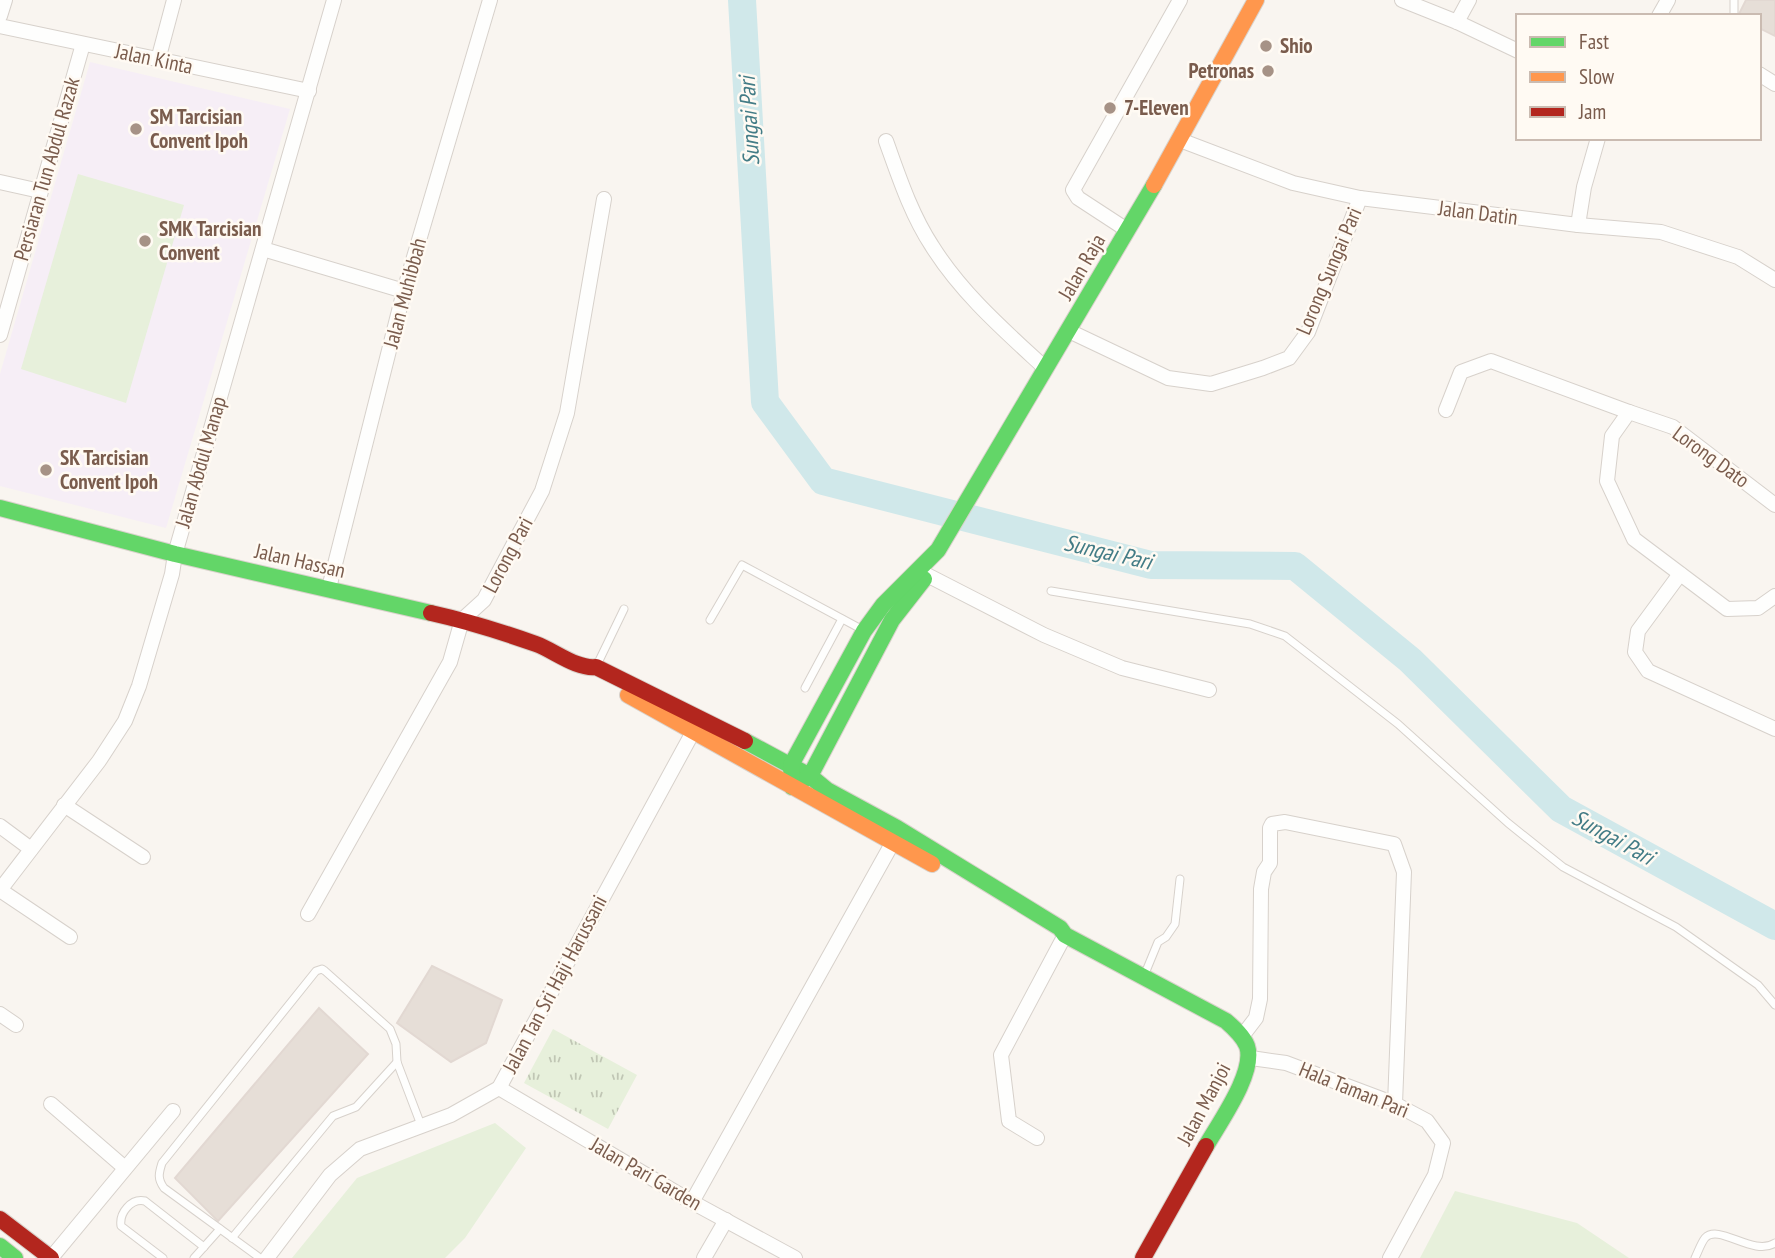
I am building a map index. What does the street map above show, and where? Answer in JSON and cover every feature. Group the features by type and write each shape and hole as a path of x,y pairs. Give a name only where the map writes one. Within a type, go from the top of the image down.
{"street":[{"path":"0,16 5,0"},
{"path":"158,60 174,0"},
{"name":"Jalan Abdul Manap","path":"0,890 99,761 125,721 139,686 172,574 174,554 334,0"},
{"name":"Jalan Muhibbah","path":"329,589 404,291 490,0"},
{"path":"1127,230 1078,198 1073,190 1180,0"},
{"path":"1402,0 1516,50"},
{"path":"1457,22 1469,0"},
{"name":"Jalan Raja","path":"791,765 864,631 883,605 938,550 1069,331 1259,2"},
{"name":"Jalan Kinta","path":"0,26 309,91"},
{"name":"Persiaran Tun Abdul Razak","path":"0,335 83,44"},
{"name":"Jalan Datin","path":"1180,140 1293,183 1360,198 1578,225 1661,232 1738,257 1775,280"},
{"path":"1578,225 1584,187 1597,140"},
{"path":"886,141 906,197 932,246 985,313 1046,369"},
{"path":"0,182 40,191"},
{"name":"Lorong Sungai Pari","path":"1069,331 1168,378 1200,382 1211,383 1289,358 1308,332 1360,198"},
{"name":"Lorong Pari","path":"308,914 450,662 462,620 484,600 542,491 568,413 604,199"},
{"path":"263,249 404,291"},
{"name":"Lorong Dato","path":"1446,410 1461,372 1491,362 1673,427 1775,505"},
{"path":"1629,412 1612,436 1607,481 1634,539 1727,609 1758,608 1775,596"},
{"name":"Jalan Hassan","path":"0,508 174,554 462,620 526,641 591,667 593,676 791,765"},
{"name":"Jalan Raja","path":"810,776 892,620 936,564 938,550"},
{"path":"1679,574 1638,631 1635,652 1648,671 1775,729"},
{"path":"927,575 1044,635 1122,668 1209,690"},
{"name":"Jalan Hassan","path":"696,724 792,787"},
{"name":"Jalan Tan Sri Haji Harussani","path":"267,1258 330,1175 360,1149 451,1115 499,1088 696,724"},
{"path":"791,765 827,790 897,828 1060,928 1065,934 1226,1021 1243,1035 1256,1018 1260,999 1261,889 1264,872 1269,863 1269,828 1272,824 1285,822 1394,845 1404,872 1395,1104"},
{"path":"791,765 792,787"},
{"path":"792,787 810,776"},
{"path":"792,787 1056,934 1065,934"},
{"path":"64,805 143,857"},
{"path":"0,826 31,849"},
{"path":"692,1202 894,842"},
{"path":"0,890 70,937"},
{"path":"1037,1138 1009,1121 1001,1055 1065,934"},
{"path":"0,1014 16,1025"},
{"name":"Jalan Manjoi","path":"1143,1258 1244,1078 1251,1058 1243,1035"},
{"name":"Hala Taman Pari","path":"1251,1058 1286,1063 1395,1104 1427,1121 1443,1143 1435,1175 1390,1258"},
{"name":"Jalan Pari Garden","path":"499,1088 692,1202 795,1258"},
{"path":"51,1104 125,1168"},
{"path":"0,1219 51,1258 173,1111"},
{"path":"704,1258 726,1220"},
{"path":"0,1246 15,1258"}],"lane":[{"path":"710,620 742,565 864,631"},
{"path":"1051,591 1250,624 1285,636 1398,724 1508,823 1563,867 1676,927 1758,985 1775,1005"},
{"path":"591,667 624,609"},
{"path":"805,688 842,619"},
{"path":"1144,976 1158,942 1166,937 1175,924 1180,879"},
{"path":"260,1258 164,1188 158,1174 162,1163 316,971 326,971 390,1029 396,1044 397,1062 421,1125"},
{"path":"232,1238 333,1116 356,1107 397,1062"},
{"path":"163,1258 121,1226 122,1215 132,1202 145,1201 204,1247"},
{"path":"194,1258 220,1229"},
{"path":"1695,1258 1706,1237 1711,1234 1723,1235 1749,1246 1760,1247 1775,1243"}],"shaded area":[{"name":"SMK Tarcisian Convent","path":"90,62 290,109 166,528 0,486 0,374"}],"green space":[{"path":"78,174 184,205 126,403 21,369"},
{"path":"553,1029 637,1075 608,1129 524,1083"},
{"path":"495,1123 526,1148 465,1238 445,1258 292,1258 357,1178"},
{"path":"1455,1191 1577,1223 1629,1258 1420,1258"}],"building":[{"path":"1746,0 1775,0 1775,36 1761,29 1761,14 1739,14"},
{"path":"432,966 502,1000 486,1043 451,1062 397,1023"},
{"path":"319,1008 368,1054 218,1221 175,1178"}],"waterway":[{"name":"Sungai Pari","path":"742,0 765,402 823,481 1151,565 1295,566 1410,660 1561,809 1775,926"}],"traffic: fast":[{"path":"792,787 791,765 864,631 883,605 938,550 1154,185"},
{"path":"0,508 175,554 431,613"},
{"path":"800,782 810,776 892,620 924,579"},
{"path":"745,741 897,828 1060,928 1065,935 1226,1021 1243,1039 1248,1057 1235,1097 1206,1146"},
{"path":"0,1246 15,1258"}],"traffic: slow":[{"path":"1154,185 1256,0"},
{"path":"628,695 932,864"}],"traffic: jam":[{"path":"431,613 510,635 581,665 596,667 745,741"},
{"path":"1143,1258 1206,1146"},
{"path":"0,1219 51,1258"}],"place":[{"name":"Shio","path":"1266,46"},
{"name":"Petronas","path":"1268,71"},
{"name":"7-Eleven","path":"1110,108"},
{"name":"SM Tarcisian Convent Ipoh","path":"136,129"},
{"name":"SMK Tarcisian Convent","path":"145,241"},
{"name":"SK Tarcisian Convent Ipoh","path":"46,470"}]}
